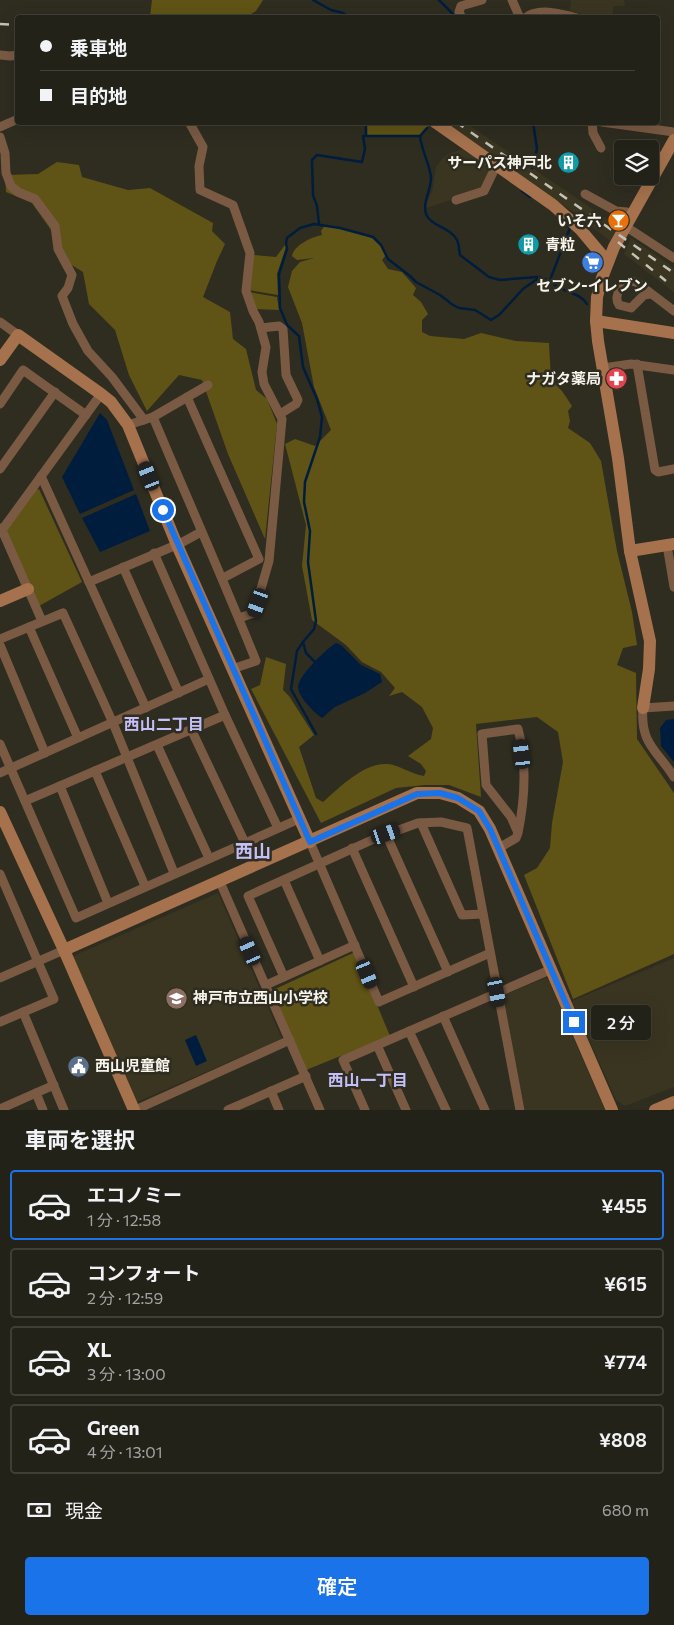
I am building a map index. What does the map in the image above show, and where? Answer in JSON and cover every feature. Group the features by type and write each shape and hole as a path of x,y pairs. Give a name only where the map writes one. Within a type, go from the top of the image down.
{"street":[{"path":"460,15 459,12 461,6 482,0"},
{"path":"512,0 519,15"},
{"path":"528,15 544,12 560,15"},
{"path":"0,55 15,55"},
{"path":"0,127 15,120"},
{"path":"191,125 203,148 199,166 200,190 233,205 251,258 246,291 253,311 260,322 266,347 262,372 264,384 282,419 270,561 254,613 239,618"},
{"path":"439,125 553,204 570,218 607,261"},
{"path":"592,125 593,133 601,148"},
{"path":"624,125 674,132"},
{"path":"0,136 5,154 6,172 11,186 18,192 35,199 55,226 58,249 72,275 68,288 62,296 72,324 88,351 112,376 144,420"},
{"path":"674,140 607,261 597,297 596,321 602,368 618,458 630,552 650,641 649,669 642,708 643,726 648,742 674,777"},
{"path":"456,200 484,190 497,164"},
{"path":"585,194 616,211 627,212 628,221 674,258"},
{"path":"650,294 644,295 634,306 618,306 616,301 616,296 620,289 627,282 631,281 636,282 674,311"},
{"path":"596,321 674,332"},
{"path":"0,322 111,402 128,425 177,545 310,842 379,1002 490,953"},
{"path":"261,328 279,326 283,329 286,375 298,400 296,404 280,414"},
{"path":"0,360 18,335"},
{"path":"602,368 637,364 674,370"},
{"path":"637,364 655,470 658,472 674,469"},
{"path":"0,404 23,370 86,414"},
{"path":"128,425 153,417 208,384"},
{"path":"0,469 55,392"},
{"path":"42,622 1,529 101,394"},
{"path":"187,397 259,559 223,578"},
{"path":"153,417 201,532 223,578 256,661 232,669"},
{"path":"41,476 146,708"},
{"path":"89,582 154,553 177,545 201,532"},
{"path":"630,552 670,544 674,587"},
{"path":"154,553 224,715 278,828"},
{"path":"123,567 179,693"},
{"path":"0,601 28,589"},
{"path":"0,639 63,613 113,723 174,873"},
{"path":"29,627 78,738"},
{"path":"0,644 45,753"},
{"path":"0,773 209,679"},
{"path":"642,708 674,706"},
{"path":"25,801 224,715"},
{"path":"192,729 245,843"},
{"path":"499,848 516,838 518,833 525,774 518,729 482,734 486,785 511,817 518,833"},
{"path":"0,744 76,918 299,819"},
{"path":"157,745 209,858"},
{"path":"95,771 145,886"},
{"path":"60,786 108,903"},
{"path":"1,974 38,962 417,794 440,793 458,798 479,811 490,829 552,968 612,1110"},
{"path":"0,812 64,950 134,1110 290,1040"},
{"path":"284,976 248,896 352,848 386,834 421,823 441,822 467,828 520,1110"},
{"path":"421,823 462,915 483,914"},
{"path":"386,834 448,972"},
{"path":"352,848 414,987"},
{"path":"0,874 54,999 0,1022"},
{"path":"284,880 320,961"},
{"path":"220,882 320,1110"},
{"path":"266,985 355,946"},
{"path":"365,1110 343,1060 552,968"},
{"path":"23,1012 64,1110"},
{"path":"444,1016 485,1110"},
{"path":"409,1031 446,1110"},
{"path":"378,1045 406,1110"},
{"path":"228,1110 238,1108 306,1076"},
{"path":"0,1109 54,1085"},
{"path":"271,1091 279,1110"},
{"path":"36,1093 44,1110"},
{"path":"655,1110 674,1102"}],"shaded area":[{"path":"152,0 263,0 256,11 249,15 150,15"},
{"path":"571,0 624,0 625,6 614,6 612,15 587,15 570,11"},
{"path":"367,125 428,126 419,136 367,135"},
{"path":"446,125 469,125 619,227 610,241 572,211"},
{"path":"462,149 492,168 482,189 427,208 426,204 432,192 436,167 448,154"},
{"path":"57,162 79,165 82,177 128,190 150,188 213,223 212,231 225,244 203,297 230,312 233,339 246,349 256,390 267,399 277,424 265,539 228,454 202,380 179,375 147,411 129,375 115,330 89,304 83,272 65,261 51,230 32,203 6,192 5,175 38,174"},
{"path":"325,225 373,238 377,241 386,255 382,260 388,269 402,272 416,288 413,295 421,302 428,314 422,320 422,332 430,336 464,339 481,333 516,341 549,343 551,380 562,391 572,406 568,411 570,421 568,428 590,443 601,461 617,551 632,612 637,645 623,648 617,665 636,673 637,739 674,793 674,954 573,999 524,875 537,868 550,848 552,823 563,762 558,732 537,717 476,724 481,797 449,785 396,788 321,823 251,689 260,685 266,657 286,664 283,690 289,696 314,735 299,747 316,798 323,802 352,777 361,771 379,764 392,765 424,776 426,771 421,764 408,756 431,739 433,728 422,707 402,692 389,696 395,688 381,672 362,662 346,645 312,620 302,566 306,525 285,444 295,439 315,446 331,430 314,387 302,323 288,287 292,271 300,262 314,258 297,260 292,256 293,252 304,242 322,235 321,231"},
{"path":"631,238 674,268 674,292 624,254"},
{"path":"285,245 277,274 278,295 248,290 254,255 276,257"},
{"path":"249,292 277,297 279,310 254,309"},
{"path":"39,489 82,582 39,606 6,530 35,490"},
{"name":"神戸市立西山小学校","path":"218,893 282,1039 137,1102 73,956"},
{"path":"355,952 390,1036 306,1070 271,991"},
{"path":"674,958 674,1087 625,1106 616,1100 572,1001"},
{"path":"545,978 548,979 605,1110 525,1110 502,999 504,995"}],"water":[{"path":"100,413 107,420 134,490 80,514 62,477"},
{"path":"136,494 150,531 100,552 82,518"},
{"path":"336,643 341,645 361,665 380,674 382,682 365,693 335,707 322,718 307,704 298,687 307,670"},
{"path":"674,719 674,762 661,746 660,728 666,720"},
{"path":"196,1035 207,1061 196,1066 185,1040"}],"waterway":[{"path":"313,0 331,10 346,15"},
{"path":"439,0 454,15"},
{"path":"366,125 366,135"},
{"path":"532,168 537,149 533,125"},
{"path":"319,224 317,206 313,195 312,160 317,155 362,162 365,149 363,136 420,136 427,128"},
{"path":"420,136 431,174 431,183 425,207 425,212 430,220 450,232 458,242 460,255 489,277 500,280 537,277"},
{"path":"522,191 530,197"},
{"path":"315,662 306,653 303,642 314,629 316,621 308,562 310,531 304,502 305,482 320,437 322,417 317,399 303,367 299,336 287,325 280,308 279,274 287,249 287,238 300,228 314,224 340,228 373,237 381,245 388,259 416,282 440,295 453,305 459,308 475,310 491,320 499,315 523,289 540,277 579,297 587,304"},
{"path":"550,280 570,228 568,226"},
{"path":"303,642 297,651 291,689 316,734"}],"railway":[{"path":"0,24 15,25"},
{"path":"460,125 674,273"},
{"path":"618,242 666,281"}],"place":[{"name":"サーパス神戸北","path":"568,163"},
{"name":"いそ六","path":"618,221"},
{"name":"青粒","path":"529,245"},
{"name":"セブン-イレブン","path":"592,263"},
{"name":"ナガタ薬局","path":"617,379"},
{"name":"神戸市立西山小学校","path":"177,998"},
{"name":"西山児童館","path":"79,1066"}],"district":[{"name":"西山二丁目","path":"164,724"},
{"name":"西山","path":"253,852"},
{"name":"西山一丁目","path":"368,1080"}],"route":[{"path":"163,510 310,842 417,794 440,793 458,798 479,811 490,829 574,1022"}]}
